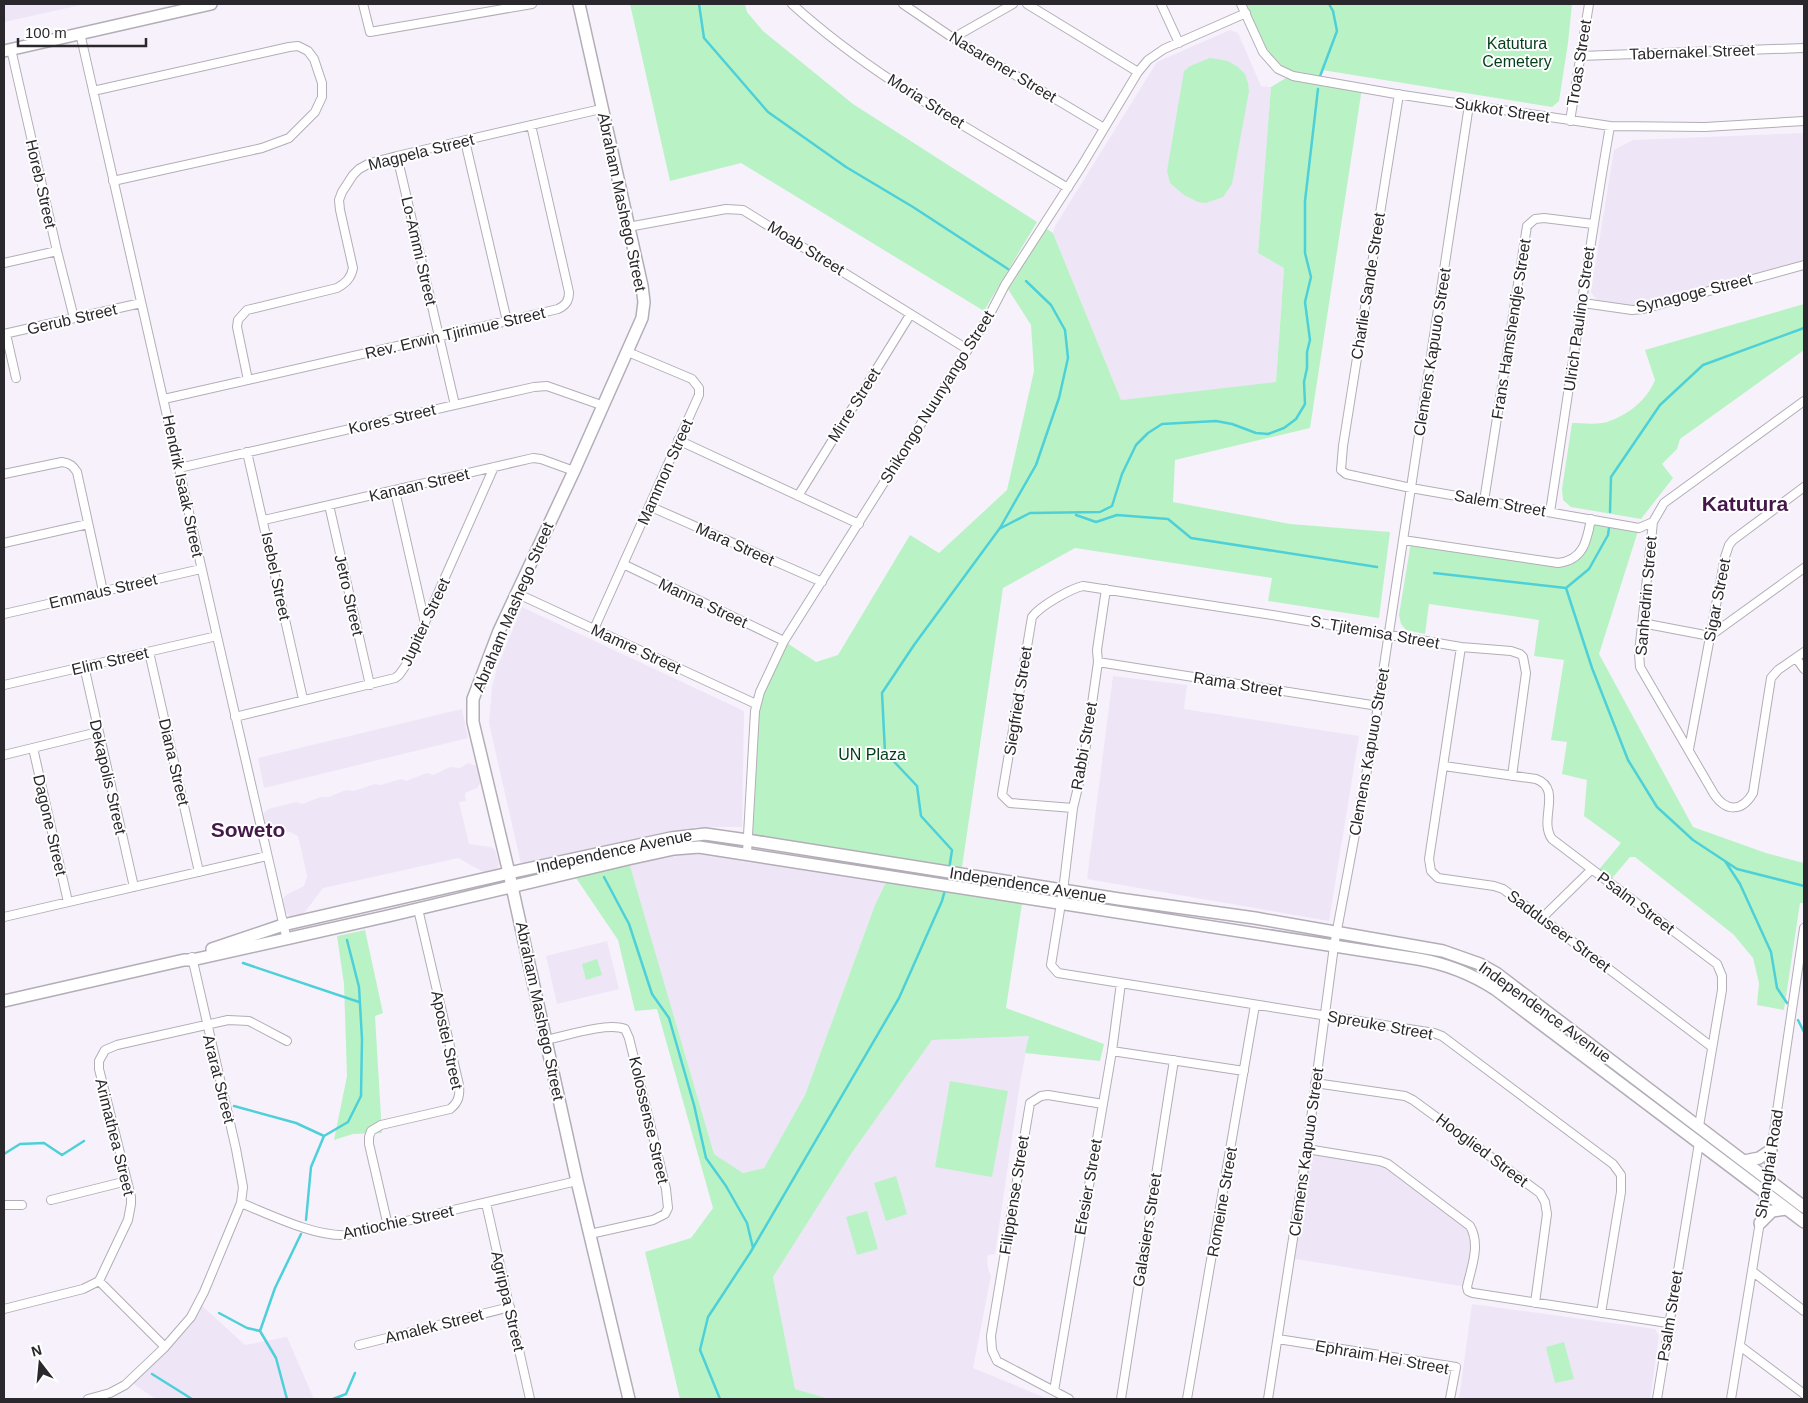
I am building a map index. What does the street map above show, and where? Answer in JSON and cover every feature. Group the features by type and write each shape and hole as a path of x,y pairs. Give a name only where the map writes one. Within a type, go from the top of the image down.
{"main road":[{"path":"7,50 211,4"},
{"name":"Abraham Mashego Street","path":"579,4 642,286 644,302 642,318 604,406 499,631 473,699 473,722 512,886 577,1181 629,1399"},
{"name":"Independence Avenue","path":"4,1001 189,958 509,873 684,836 705,834 961,874 1062,896 1334,946 1440,963 1479,979 1804,1222"},
{"name":"Independence Avenue","path":"285,933 350,918 413,910 674,849 699,847 747,853 960,888 1062,896 1255,918 1443,950 1480,964 1496,973 1804,1207"},
{"path":"1744,1161 1759,1158 1772,1150"},
{"path":"1760,1223 1772,1211 1786,1209"}],"street":[{"path":"363,4 370,32 532,4"},
{"name":"Moria Street","path":"792,4 820,28 884,75 1068,188"},
{"name":"Nasarener Street","path":"903,4 953,38 1104,128"},
{"path":"953,38 1013,4"},
{"path":"1027,4 1138,72"},
{"path":"1161,4 1179,43"},
{"name":"Sukkot Street","path":"1241,4 1262,52 1278,69 1300,78 1610,126 1705,127 1804,121"},
{"name":"Troas Street","path":"1570,121 1589,4"},
{"name":"Shikongo Nuunyango Street","path":"747,853 756,704 784,641 968,349 1138,72 1154,54 1246,14"},
{"name":"Hendrik Isaak Street","path":"80,33 285,933"},
{"path":"93,91 298,46 308,51 314,59 319,72 322,97 319,105 315,112 289,138 262,148 113,181"},
{"name":"Tabernakel Street","path":"1580,56 1804,48"},
{"name":"Horeb Street","path":"7,50 74,318"},
{"name":"Charlie Sande Street","path":"1346,474 1341,470 1340,464 1399,94"},
{"name":"Clemens Kapuuo Street","path":"1268,1399 1307,1149 1334,946 1378,706 1470,105"},
{"name":"Magpela Street","path":"248,380 238,334 238,320 247,310 337,288 344,284 352,274 353,268 339,200 342,192 359,169 370,163 398,156 601,109"},
{"name":"Rev. Erwin Tjirimue Street","path":"164,400 439,337 564,306 570,292 531,125"},
{"name":"Ulrich Paulino Street","path":"1550,512 1593,224 1610,126"},
{"path":"465,141 507,321"},
{"name":"Lo-Ammi Street","path":"398,156 456,405"},
{"name":"Moab Street","path":"628,227 726,209 744,210 910,315 968,349"},
{"name":"Frans Hamshendje Street","path":"1484,501 1527,226 1535,219 1544,218 1593,224"},
{"path":"4,263 57,251"},
{"name":"Synagoge Street","path":"1582,303 1632,310 1644,309 1804,265"},
{"name":"Gerub Street","path":"5,334 141,303"},
{"name":"Mirre Street","path":"798,496 910,315"},
{"path":"5,334 16,378"},
{"name":"Mammon Street","path":"594,629 698,399 699,388 692,379 628,352"},
{"name":"Kores Street","path":"179,468 534,387 547,386 604,406"},
{"name":"Sanhedrin Street","path":"1796,658 1778,670 1771,678 1754,793 1749,801 1738,808 1732,808 1720,802 1640,667 1639,653 1653,522 1664,503 1804,401"},
{"path":"678,440 859,524"},
{"name":"Isebel Street","path":"247,452 264,520 303,699"},
{"name":"Kanaan Street","path":"264,520 537,458 574,471"},
{"path":"4,474 56,463 68,463 77,472 103,591"},
{"name":"Jupiter Street","path":"236,717 303,699 370,685 395,678 399,675 406,665 425,624 494,467"},
{"name":"Salem Street","path":"1346,474 1411,488 1639,528 1653,522"},
{"name":"Sigar Street","path":"1689,748 1729,545 1733,540 1804,487"},
{"path":"395,491 425,624"},
{"name":"Jetro Street","path":"329,505 370,685"},
{"name":"Mara Street","path":"649,506 822,582"},
{"path":"1403,540 1558,563 1569,560 1582,550 1586,544 1591,519"},
{"path":"4,543 88,524"},
{"name":"Manna Street","path":"623,564 784,641"},
{"path":"1642,623 1710,636 1804,568"},
{"name":"Emmaus Street","path":"4,614 201,569"},
{"name":"Siegfried Street","path":"1073,808 1010,803 1002,795 1032,617 1040,608 1079,587 1106,589"},
{"name":"S. Tjitemisa Street","path":"1106,589 1461,647 1511,651 1520,654 1525,661 1526,673 1512,776"},
{"name":"Rabbi Street","path":"1062,896 1073,808 1083,766 1098,662 1097,650 1106,589"},
{"name":"Mamre Street","path":"516,593 756,704"},
{"name":"Elim Street","path":"4,685 217,636"},
{"name":"Sadduseer Street","path":"1461,647 1429,859 1431,871 1438,878 1445,880 1499,888 1542,918 1712,1047"},
{"name":"Diana Street","path":"149,652 199,872"},
{"path":"1804,652 1796,658 1804,669"},
{"name":"Rama Street","path":"1098,662 1378,706"},
{"name":"Dekapolis Street","path":"84,666 134,887"},
{"path":"4,755 98,732"},
{"name":"Dagone Street","path":"33,748 68,902"},
{"name":"Psalm Street","path":"1444,766 1536,779 1545,784 1550,791 1547,826 1549,835 1555,842 1717,964 1723,982 1699,1126"},
{"path":"4,917 267,856"},
{"path":"1542,918 1591,870"},
{"name":"Spreuke Street","path":"1062,896 1051,965 1058,973 1434,1033 1442,1036 1613,1164 1618,1169 1622,1182 1601,1313"},
{"name":"Apostel Street","path":"388,1226 369,1144 371,1132 381,1124 450,1109 457,1103 460,1095 413,910"},
{"name":"Shanghai Road","path":"1731,1399 1772,1150 1804,928"},
{"name":"Ararat Street","path":"189,958 239,1162 243,1187 241,1203"},
{"name":"Efesier Street","path":"1054,1391 1112,1051 1121,983"},
{"name":"Romeine Street","path":"1187,1399 1255,1004"},
{"name":"Arimathea Street","path":"99,1280 128,1220 132,1204 99,1069 101,1055 104,1050 117,1045 228,1020 249,1021 287,1041"},
{"name":"Kolossense Street","path":"546,1040 605,1027 618,1026 625,1029 629,1038 666,1189 668,1208 665,1214 659,1218 590,1234"},
{"path":"1112,1051 1244,1071"},
{"name":"Galasiers Street","path":"1120,1399 1174,1060"},
{"name":"Hooglied Street","path":"1316,1083 1397,1095 1413,1100 1540,1193 1545,1202 1547,1214 1535,1303"},
{"name":"Filippense Street","path":"1054,1391 997,1361 992,1350 991,1336 1030,1103 1041,1096 1048,1096 1103,1104"},
{"name":"Psalm Street","path":"1657,1399 1699,1143"},
{"path":"1307,1149 1380,1161 1392,1166 1470,1226 1474,1236 1475,1247 1467,1287 1468,1291 1668,1323"},
{"path":"50,1200 127,1181"},
{"name":"Antiochie Street","path":"241,1203 308,1229 330,1234 347,1235 577,1181"},
{"path":"88,1399 110,1393 125,1385 165,1347 190,1317 201,1297 241,1203"},
{"name":"Agrippa Street","path":"486,1203 530,1399"},
{"path":"4,1205 22,1205"},
{"path":"1752,1271 1804,1311"},
{"path":"4,1309 83,1289 99,1280 165,1347"},
{"name":"Amalek Street","path":"359,1345 510,1307"},
{"name":"Ephraim Hei Street","path":"1278,1339 1456,1367 1450,1399"},
{"path":"1740,1346 1804,1394"},
{"path":"1054,1391 1069,1399"}],"shaded area":[{"path":"4,4 85,4 4,22"},
{"path":"1230,30 1238,33 1261,86 1271,87 1258,253 1284,268 1276,383 1121,400 1053,233 1055,226 1157,62"},
{"path":"1802,133 1804,136 1804,261 1641,307 1597,300 1591,292 1614,150 1633,140"},
{"path":"522,607 744,711 742,827 696,827 521,864 489,723 492,687 497,668"},
{"path":"1113,676 1187,685 1184,709 1359,736 1329,921 1087,879"},
{"path":"462,709 468,738 264,788 258,758"},
{"path":"468,763 478,766 482,781 477,788 465,793 466,801 459,802 469,844 491,847 495,850 499,864 496,871 485,873 458,858 323,888 304,913 296,917 291,917 287,914 284,909 283,899 286,895 304,886 307,877 306,871 298,836 290,832 275,833 267,828 263,819 264,813 268,809 296,802 302,804 321,797 329,797 346,790 354,791 375,784 381,785 401,779 406,781 427,773 433,775 450,767 460,768"},
{"path":"699,847 889,876 875,905 805,1095 764,1168 743,1173 714,1154 628,860"},
{"path":"607,941 619,989 557,1004 546,956"},
{"path":"1029,1036 1020,1083 995,1254 988,1255 987,1260 991,1276 973,1368 1048,1399 830,1399 795,1389 773,1277 851,1154 932,1040"},
{"path":"1307,1149 1380,1161 1446,1207 1474,1236 1467,1287 1290,1258"},
{"path":"198,1302 245,1345 287,1337 314,1399 156,1399 129,1381 165,1347"},
{"path":"1472,1304 1655,1329 1659,1336 1650,1399 1459,1399"}],"green space":[{"path":"630,4 745,4 747,12 763,31 853,104 1037,222 984,311 741,163 670,181"},
{"path":"1241,4 1572,4 1559,101 1552,107 1322,70 1319,79 1362,88 1310,428 1175,460 1173,502 1290,524 1390,532 1379,618 1268,601 1272,578 1075,548 1003,588 961,874 748,840 755,711 784,641 816,662 838,655 910,535 939,553 1007,490 1034,371 1031,325 1006,286 1042,226 1053,233 1121,400 1276,382 1284,268 1258,253 1271,87 1291,75 1269,61"},
{"path":"1210,58 1228,61 1238,67 1245,74 1249,91 1232,184 1223,197 1206,203 1198,202 1184,195 1170,183 1167,171 1184,71 1190,66"},
{"path":"1804,304 1804,350 1680,439 1677,449 1662,464 1673,478 1641,519 1571,507 1563,500 1562,489 1572,423 1594,424 1607,422 1629,411 1642,400 1655,380 1645,350"},
{"path":"1591,519 1639,528 1599,654 1693,827 1766,853 1804,863 1804,903 1800,903 1784,1010 1757,1005 1759,983 1753,958 1733,934 1635,857 1630,857 1609,882 1596,873 1621,843 1584,816 1587,780 1562,774 1567,742 1551,740 1564,660 1534,656 1539,620 1429,604 1425,634 1406,630 1401,624 1399,615 1411,542 1558,563 1576,556"},
{"path":"628,859 714,1154 743,1173 764,1168 805,1095 875,905 889,876 1023,897 1006,1008 1104,1044 1100,1061 1025,1053 1029,1036 932,1040 851,1154 773,1277 795,1389 830,1399 680,1399 645,1252 691,1238 713,1208 657,1009 635,1011 618,940 572,872"},
{"path":"365,930 383,1013 375,1016 382,1133 353,1134 334,1140 347,1076 344,984 337,936"},
{"path":"597,959 602,975 586,980 582,964"},
{"path":"950,1081 1008,1091 992,1177 935,1167"},
{"path":"896,1176 907,1214 886,1221 874,1183"},
{"path":"867,1211 878,1249 857,1255 846,1217"},
{"path":"1564,1342 1574,1379 1555,1383 1546,1347"}],"waterway":[{"path":"699,4 704,38 768,112 846,167 913,207 1008,269"},
{"path":"1319,79 1337,31 1333,11 1329,4"},
{"path":"1001,528 1030,513 1100,512 1112,506 1122,474 1136,445 1148,433 1162,424 1216,421 1232,424 1256,433 1268,434 1284,428 1296,419 1305,404 1304,382 1310,340 1305,302 1311,277 1305,253 1305,201 1318,89"},
{"path":"949,870 952,850 921,816 917,786 885,752 882,693 914,645 1000,528 1036,465 1059,398 1068,358 1065,330 1051,305 1026,281"},
{"path":"1610,512 1611,477 1660,405 1703,365 1804,328"},
{"path":"1076,515 1096,522 1117,515 1168,519 1191,538 1377,567"},
{"path":"1434,573 1566,588 1589,569 1608,535 1609,528"},
{"path":"1566,588 1592,668 1628,760 1657,807 1693,840 1737,869 1804,886"},
{"path":"1725,861 1740,884 1771,952 1777,988 1787,1003"},
{"path":"604,877 629,924 652,994 669,1018 694,1105 706,1158 726,1186 747,1223 753,1248"},
{"path":"720,1399 700,1350 708,1317 750,1253 899,998 942,901 945,890"},
{"path":"306,1220 311,1167 324,1136 348,1122 361,1096 362,1039 359,987 347,940"},
{"path":"243,963 359,1002"},
{"path":"1798,1020 1804,1032"},
{"path":"234,1106 296,1123 324,1136"},
{"path":"4,1154 20,1144 44,1143 62,1155 84,1141"},
{"path":"260,1331 275,1288 301,1234"},
{"path":"219,1313 247,1328 260,1331 276,1358 287,1399"},
{"path":"333,1399 346,1394 355,1373"},
{"path":"152,1374 192,1399"}],"district":[{"name":"Katutura","path":"1745,503"},
{"name":"Soweto","path":"248,829"}],"park label":[{"name":"Katutura Cemetery","path":"1517,52"},
{"name":"UN Plaza","path":"872,754"}]}
